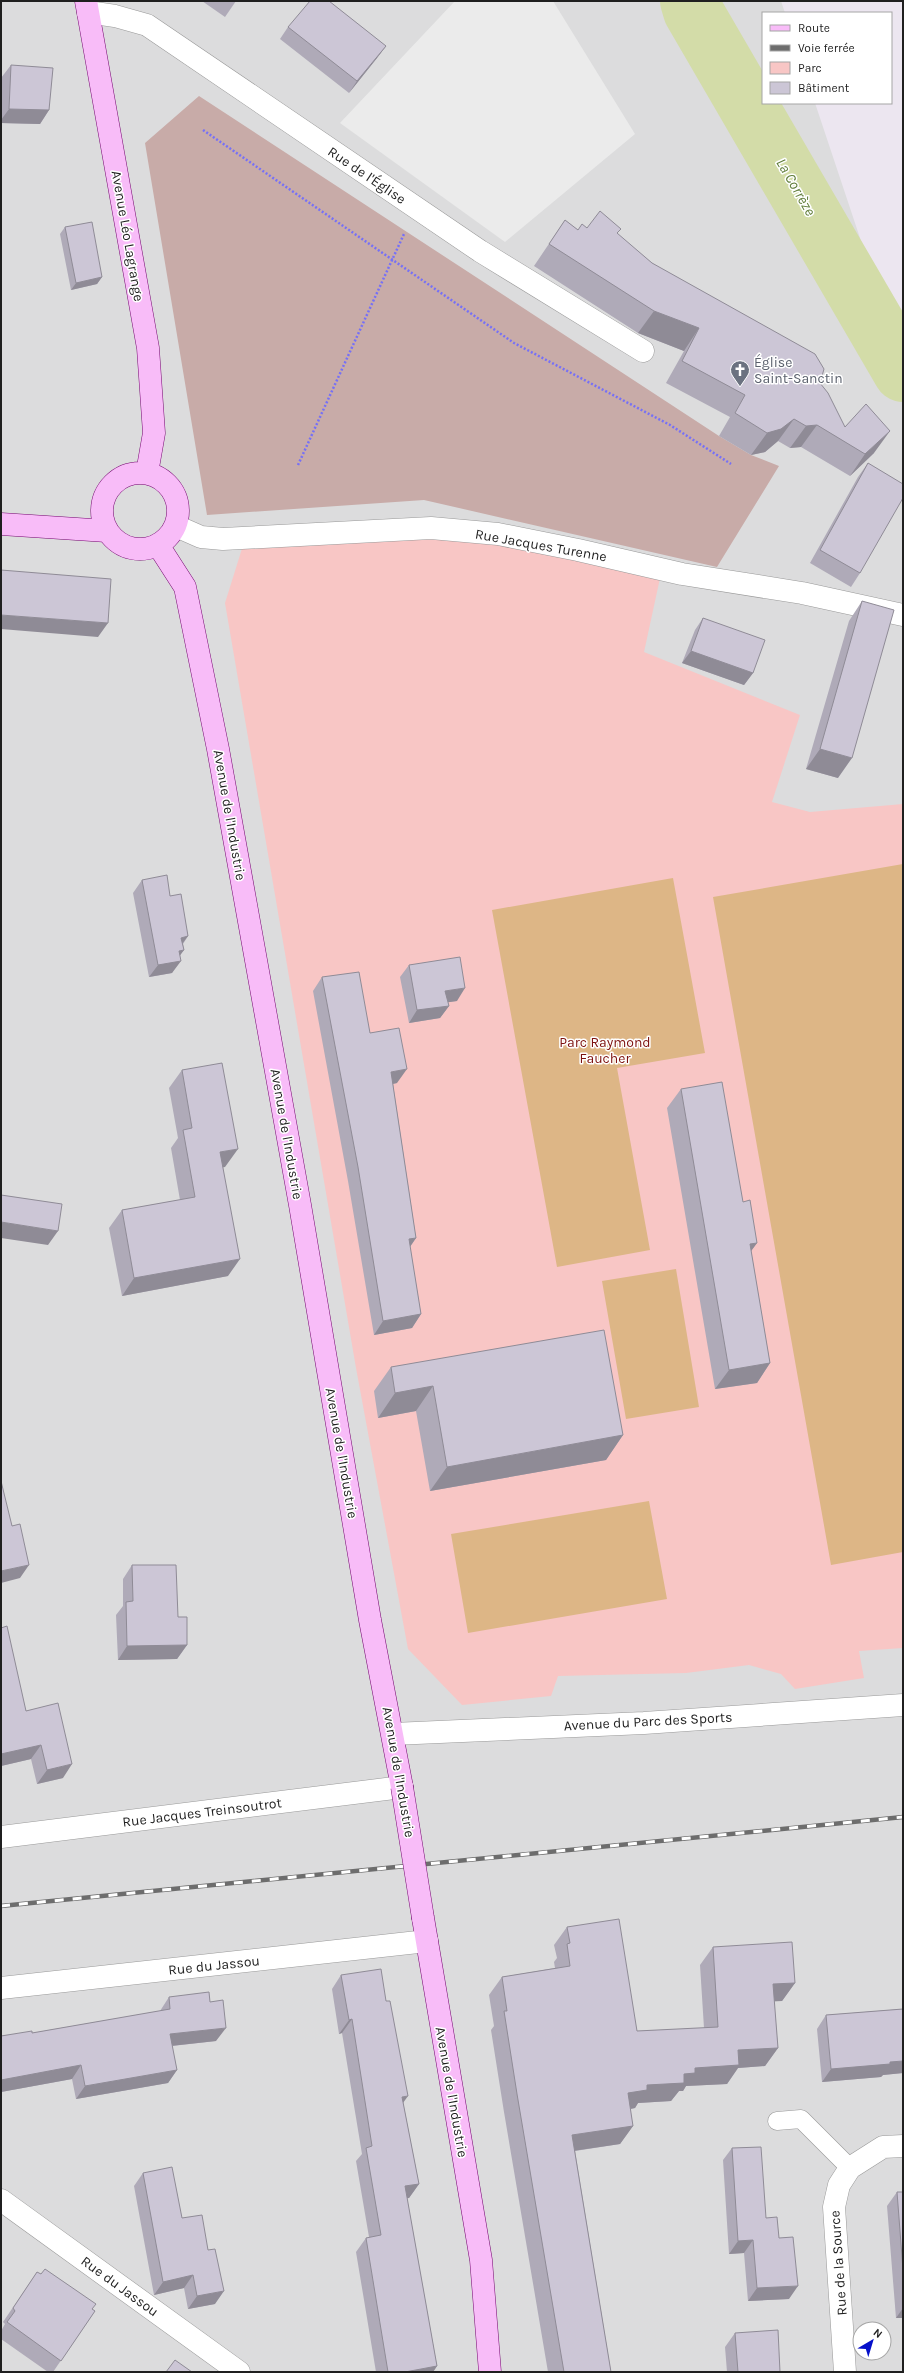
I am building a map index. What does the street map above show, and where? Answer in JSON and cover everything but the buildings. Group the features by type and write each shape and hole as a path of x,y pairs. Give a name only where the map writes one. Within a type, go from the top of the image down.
{"main road":[{"name":"Avenue Léo Lagrange","path":"87,7 148,348 154,433 147,473"},
{"path":"134,472 158,476 167,483 174,492 179,514 176,526 171,534 158,545 147,549 135,549 124,546 107,531 102,519 102,506 105,494 112,484 122,476 134,472"},
{"path":"1,524 107,531"},
{"name":"Avenue de l'Industrie","path":"158,545 186,587 218,749 300,1205 370,1620 394,1734 423,1918 481,2260 490,2372"}],"street":[{"name":"Rue de l'Église","path":"87,7 147,25 480,251 643,351"},
{"name":"Rue Jacques Turenne","path":"176,526 201,537 222,539 431,528 498,534 578,550 682,574 802,593 903,615"},
{"name":"Avenue du Parc des Sports","path":"394,1734 644,1723 903,1705"},
{"name":"Rue Jacques Treinsoutrot","path":"1,1837 402,1787"},
{"name":"Rue du Jassou","path":"1,1988 427,1941"},
{"name":"Rue de la Source","path":"846,2372 834,2207 839,2184 850,2168 883,2147 903,2146"},
{"name":"Rue du Jassou","path":"1,2200 239,2372"}],"lane":[{"path":"777,2121 801,2119 850,2168"}],"path":[{"path":"203,130 392,261 514,343 670,425 731,464"},
{"path":"298,465 406,231 421,211"}],"shaded area":[{"path":"1,1 781,1 785,12 762,12 762,104 815,104 882,304 903,325 903,2372 1,2372"},
{"path":"455,1 553,1 635,134 505,242 340,123"},
{"path":"199,96 719,436 751,455 779,466 717,567 424,500 207,515 145,143"}],"green space":[{"name":"Parc Raymond Faucher","path":"431,528 662,569 644,652 800,715 772,802 810,812 903,804 903,1648 859,1651 864,1678 795,1689 781,1674 749,1665 686,1673 558,1676 551,1696 462,1705 408,1649 356,1368 225,603 245,539"},
{"path":"903,864 903,1552 831,1565 713,897"},
{"path":"673,878 705,1053 617,1068 650,1250 557,1267 492,910"},
{"path":"676,1269 699,1407 626,1419 602,1281"},
{"path":"649,1501 667,1599 468,1633 451,1534"}],"waterway":[{"name":"La Corrèze","path":"690,1 693,11 903,372"}],"railway":[{"path":"1,1906 903,1817"}],"place":[{"name":"Église Saint-Sanctin","path":"740,387"}]}
